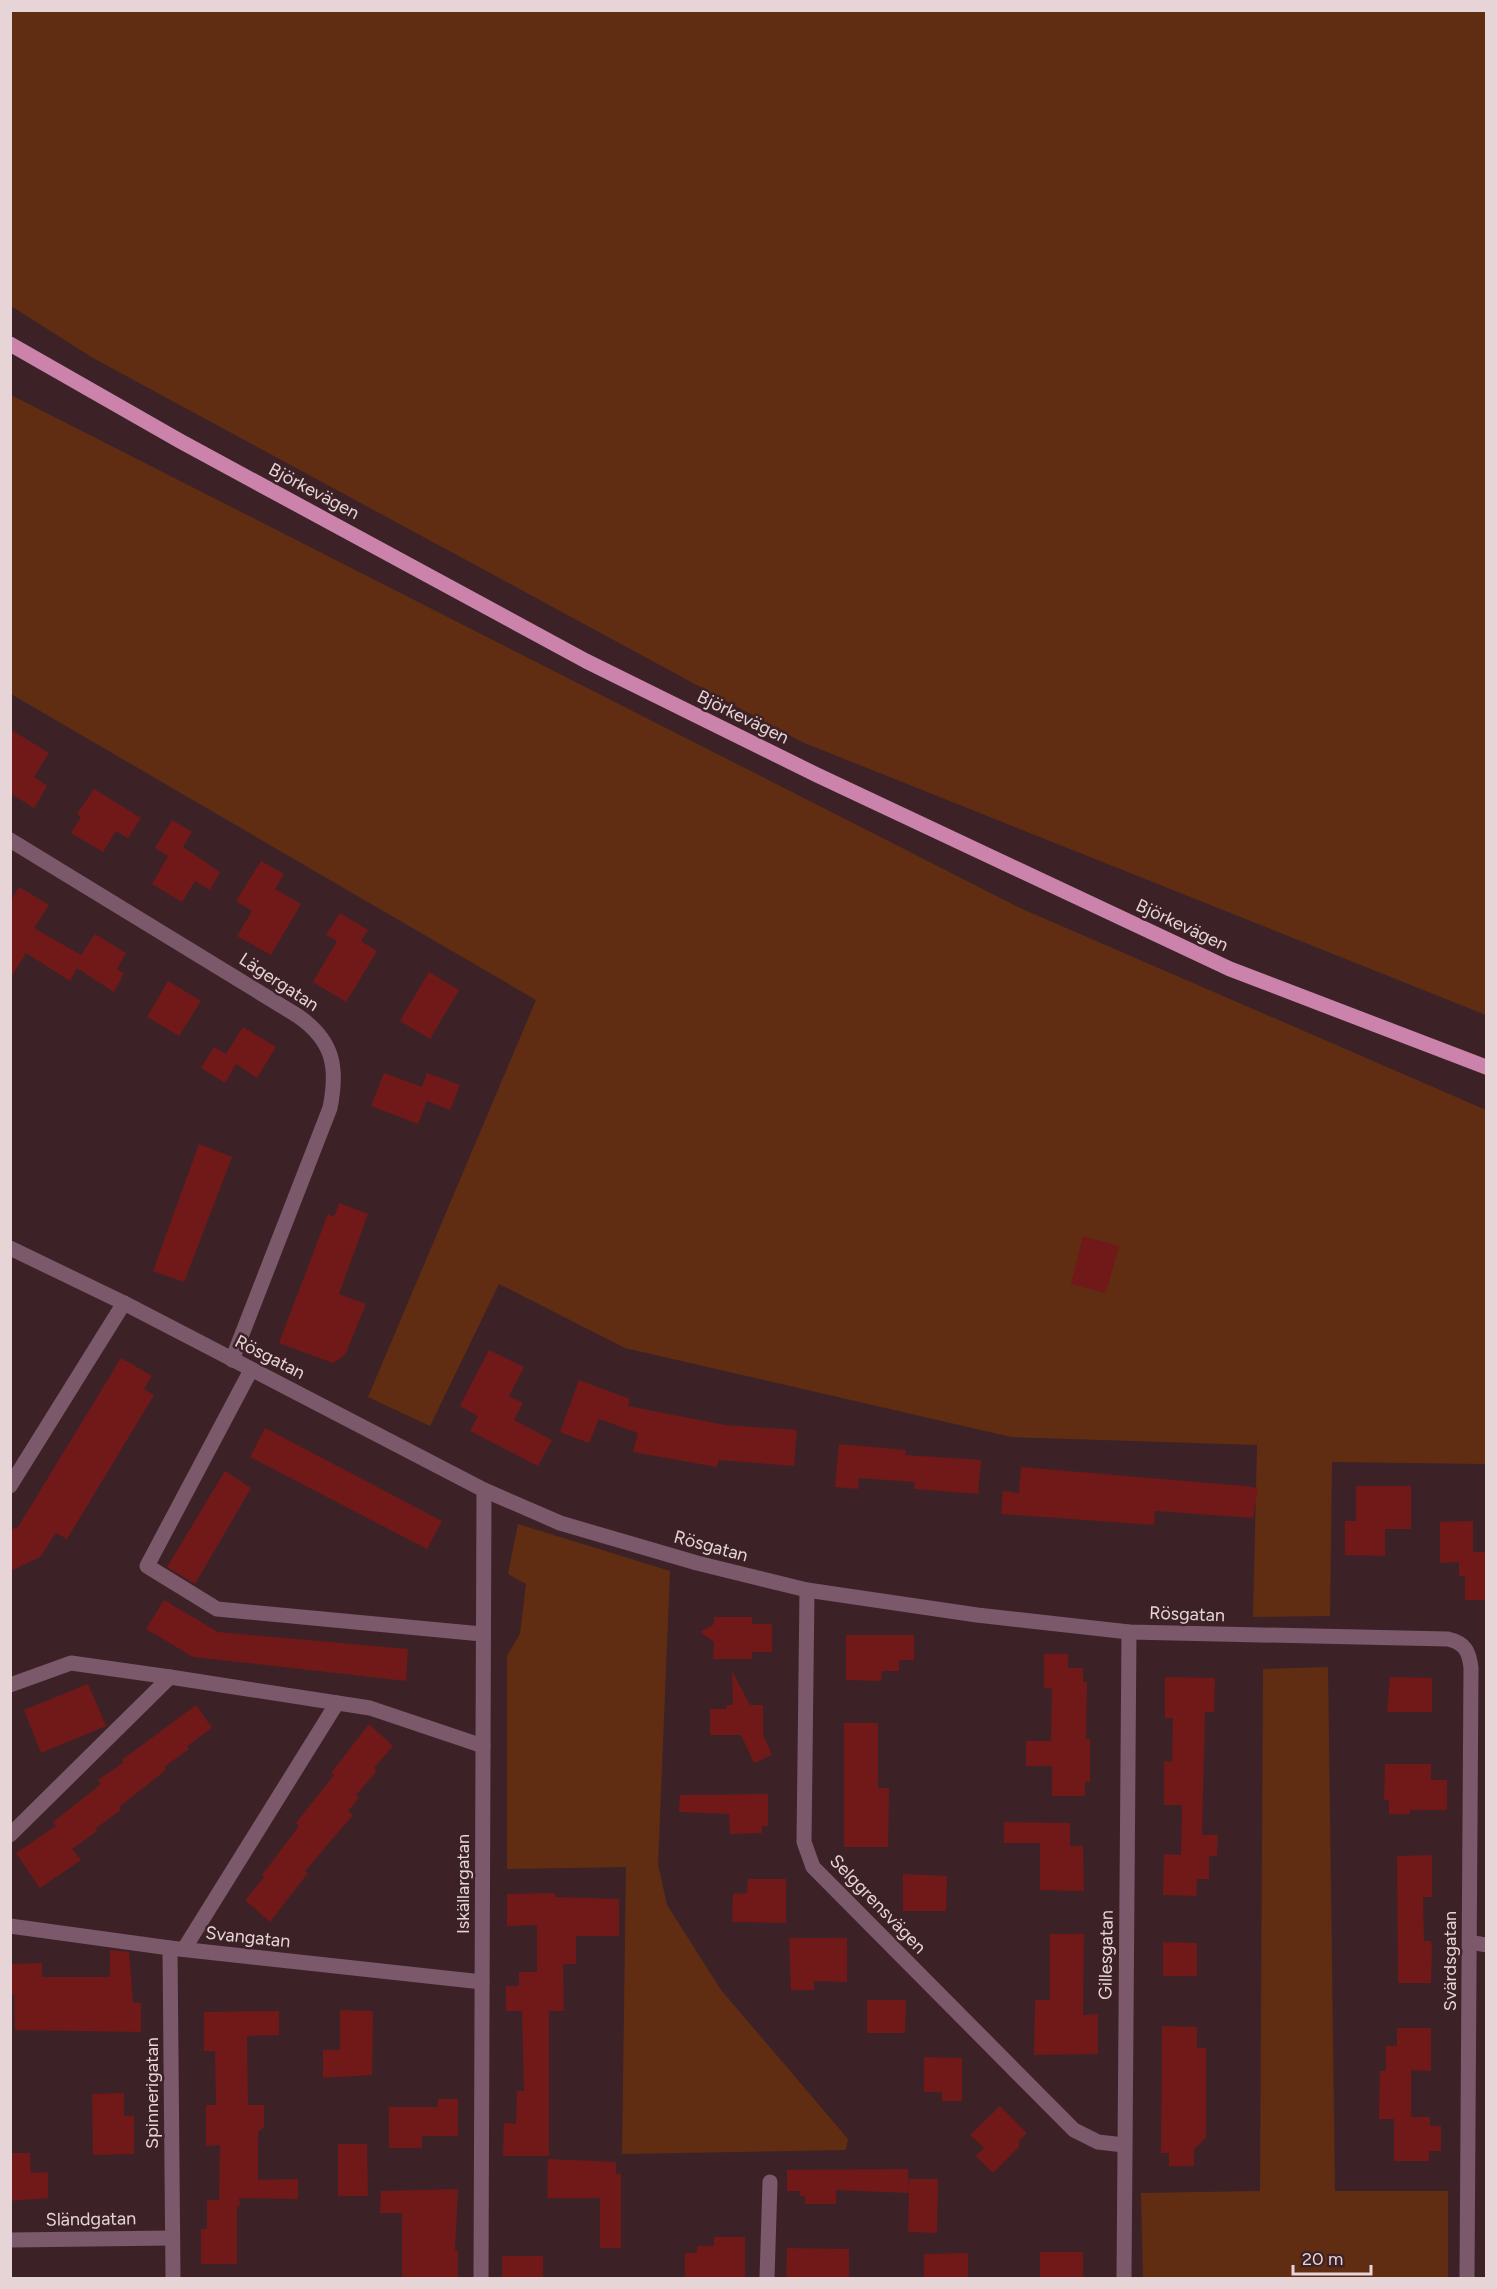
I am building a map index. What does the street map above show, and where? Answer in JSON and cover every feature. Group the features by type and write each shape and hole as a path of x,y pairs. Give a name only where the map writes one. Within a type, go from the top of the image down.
{"main road":[{"name":"Björkevägen","path":"10,344 180,441 586,661 817,775 1230,969 1486,1067"}],"street":[{"name":"Lägergatan","path":"10,840 298,1016 311,1025 327,1047 334,1063 335,1084 330,1108 232,1360"},
{"name":"Rösgatan","path":"10,1248 124,1303 484,1490 560,1523 696,1563 807,1590 977,1615 1129,1632 1448,1639 1465,1646"},
{"path":"10,1486 124,1303"},
{"path":"251,1370 147,1566 217,1609 482,1634"},
{"name":"Iskällargatan","path":"481,2278 484,1490"},
{"name":"Selggrensvägen","path":"807,1590 804,1842 810,1861 1074,2130 1092,2140 1124,2145"},
{"name":"Gillesgatan","path":"1124,2278 1129,1632"},
{"name":"Svärdsgatan","path":"1465,1646 1472,1668 1467,2278"},
{"path":"10,1685 71,1663 338,1703 391,1714 483,1746"},
{"path":"10,1835 170,1677"},
{"path":"177,1949 338,1703"},
{"name":"Svangatan","path":"10,1926 177,1949 482,1982"},
{"path":"1470,1942 1486,1945"},
{"name":"Spinnerigatan","path":"173,2278 177,1949"},
{"path":"768,2278 770,2182"},
{"name":"Sländgatan","path":"10,2240 172,2238"}],"shaded area":[{"path":"10,11 1486,11 1486,1015 802,742 93,358 11,306"},
{"path":"11,395 1020,908 1486,1110 1486,1464 1332,1462 1330,1616 1253,1617 1257,1445 1011,1437 625,1348 499,1284 430,1426 368,1397 536,1000 11,694"},
{"path":"518,1524 670,1571 658,1864 667,1905 721,1990 848,2139 846,2150 622,2154 626,1867 507,1869 507,1656 520,1634 526,1584 508,1574"},
{"path":"1328,1667 1335,2191 1448,2191 1448,2278 1143,2278 1141,2193 1260,2191 1263,1669"}],"building":[{"path":"10,729 49,753 34,777 47,786 34,808 10,793"},
{"path":"94,789 141,818 128,838 116,831 103,852 71,833 81,817 77,814"},
{"path":"172,820 192,832 183,847 220,872 210,890 195,881 182,902 152,884 168,856 155,848"},
{"path":"261,861 284,874 275,889 301,904 271,955 237,936 252,911 236,901"},
{"path":"19,887 49,905 34,928 81,955 95,934 126,953 117,969 124,973 114,992 77,968 70,981 26,953 10,979 10,902"},
{"path":"340,913 368,930 361,941 377,951 346,1002 313,982 337,941 326,935"},
{"path":"429,972 459,990 430,1039 400,1021"},
{"path":"168,981 201,1001 179,1036 147,1017"},
{"path":"243,1027 276,1047 257,1078 236,1064 225,1083 201,1068 214,1047 226,1054"},
{"path":"384,1073 422,1087 427,1073 460,1085 450,1110 427,1101 418,1124 371,1106"},
{"path":"199,1144 232,1157 184,1282 153,1271"},
{"path":"339,1203 368,1214 339,1294 366,1304 345,1355 333,1363 279,1343 328,1214 334,1217"},
{"path":"1083,1236 1119,1246 1106,1293 1071,1284"},
{"path":"489,1350 524,1367 509,1396 523,1403 514,1420 552,1440 538,1466 470,1431 478,1416 460,1406"},
{"path":"121,1358 152,1376 144,1389 154,1395 67,1539 56,1533 40,1557 10,1571 10,1530 18,1527"},
{"path":"579,1380 630,1399 628,1406 725,1425 797,1430 794,1466 719,1460 717,1467 633,1452 638,1433 599,1419 589,1443 560,1432"},
{"path":"265,1428 442,1521 427,1549 250,1457"},
{"path":"839,1444 906,1450 905,1455 981,1460 978,1494 914,1489 915,1482 859,1478 858,1489 835,1487"},
{"path":"1021,1467 1258,1488 1253,1518 1155,1511 1154,1525 1001,1514 1003,1491 1019,1493"},
{"path":"225,1471 251,1488 195,1584 167,1567"},
{"path":"1356,1486 1411,1486 1411,1529 1385,1529 1385,1556 1345,1555 1345,1521 1356,1521"},
{"path":"1473,1521 1473,1552 1486,1552 1486,1600 1465,1600 1465,1576 1459,1576 1459,1562 1440,1563 1440,1522"},
{"path":"164,1600 218,1632 408,1649 406,1681 193,1657 146,1629"},
{"path":"714,1617 752,1617 752,1624 772,1624 772,1652 752,1652 752,1659 713,1659 714,1642 700,1632 714,1624"},
{"path":"846,1635 914,1635 914,1660 899,1660 899,1671 882,1671 881,1681 846,1680"},
{"path":"1044,1654 1068,1654 1068,1668 1083,1668 1083,1682 1087,1682 1086,1739 1090,1739 1090,1782 1085,1782 1085,1796 1052,1796 1052,1766 1026,1766 1026,1741 1051,1741 1052,1688 1044,1688"},
{"path":"732,1671 750,1705 763,1705 763,1735 772,1755 754,1763 741,1735 710,1735 710,1709 726,1709 727,1705 733,1705"},
{"path":"1165,1677 1215,1678 1214,1712 1205,1712 1202,1835 1218,1835 1217,1856 1209,1856 1209,1879 1197,1879 1196,1896 1163,1895 1164,1854 1181,1855 1182,1805 1164,1805 1164,1761 1172,1762 1173,1718 1165,1718"},
{"path":"1390,1677 1432,1678 1432,1712 1387,1712"},
{"path":"88,1684 106,1726 41,1753 24,1710"},
{"path":"196,1705 212,1728 187,1746 189,1749 164,1767 166,1770 119,1807 121,1810 96,1828 97,1831 72,1849 81,1860 40,1888 16,1853 56,1826 53,1822 101,1784 98,1780"},
{"path":"844,1723 878,1723 878,1788 889,1788 888,1847 844,1847"},
{"path":"369,1724 393,1746 374,1768 377,1771 356,1795 359,1798 348,1811 353,1815 305,1871 308,1873 270,1922 245,1900 299,1826 296,1823 334,1775 331,1773"},
{"path":"1385,1764 1431,1764 1431,1780 1447,1780 1447,1810 1410,1810 1410,1814 1389,1814 1389,1800 1384,1800"},
{"path":"768,1794 768,1826 762,1826 762,1833 730,1834 729,1814 679,1812 680,1795"},
{"path":"1004,1822 1070,1823 1070,1846 1083,1846 1084,1891 1040,1890 1040,1843 1004,1843"},
{"path":"1432,1855 1432,1897 1423,1897 1424,1941 1431,1941 1432,1948 1431,1983 1398,1983 1397,1856"},
{"path":"903,1874 947,1876 946,1911 903,1911"},
{"path":"748,1879 786,1879 786,1923 732,1922 733,1894 747,1893"},
{"path":"555,1893 555,1897 619,1899 619,1936 576,1936 576,1964 563,1964 564,2011 549,2011 549,2156 503,2156 504,2123 516,2124 517,2091 524,2091 522,2011 506,2011 506,1986 519,1986 519,1972 537,1972 537,1925 507,1926 507,1894"},
{"path":"1050,1934 1084,1934 1083,2015 1098,2014 1098,2054 1034,2055 1035,2000 1050,2000"},
{"path":"789,1938 847,1938 847,1982 814,1981 814,1990 791,1990"},
{"path":"1163,1942 1197,1943 1197,1976 1163,1976"},
{"path":"110,1950 129,1952 133,2003 141,2003 141,2032 15,2030 14,1994 10,1994 10,1964 42,1963 42,1977 110,1977"},
{"path":"867,2000 906,2000 905,2033 867,2033"},
{"path":"340,2010 373,2011 372,2075 323,2078 323,2050 340,2050"},
{"path":"279,2011 279,2035 247,2036 248,2105 264,2105 264,2127 258,2132 258,2180 298,2179 298,2199 239,2198 237,2264 201,2264 201,2229 207,2229 207,2200 219,2200 220,2145 206,2146 206,2105 216,2105 215,2051 204,2051 204,2012"},
{"path":"1162,2026 1197,2027 1197,2048 1206,2048 1206,2138 1194,2149 1194,2166 1169,2166 1169,2153 1161,2153"},
{"path":"1397,2028 1431,2028 1431,2071 1411,2070 1411,2117 1430,2117 1430,2126 1441,2126 1441,2151 1429,2151 1429,2161 1394,2161 1394,2119 1379,2119 1380,2071 1386,2071 1386,2046 1397,2046"},
{"path":"924,2057 962,2058 962,2101 942,2101 942,2092 924,2092"},
{"path":"124,2093 124,2116 134,2116 134,2154 93,2155 92,2094"},
{"path":"438,2099 458,2099 458,2136 422,2136 422,2148 389,2148 389,2107 438,2107"},
{"path":"1000,2106 1027,2133 1019,2141 1019,2147 993,2173 976,2156 984,2148 970,2135"},
{"path":"338,2144 367,2144 368,2196 338,2196"},
{"path":"10,2153 30,2153 31,2173 48,2172 48,2198 10,2201"},
{"path":"548,2159 616,2162 616,2174 621,2174 621,2248 600,2248 600,2198 547,2198"},
{"path":"908,2169 909,2192 909,2179 938,2179 937,2233 908,2232 909,2193 836,2190 836,2204 805,2204 805,2196 800,2196 800,2191 787,2191 787,2170"},
{"path":"458,2189 455,2250 458,2251 458,2278 402,2278 402,2213 380,2213 381,2191"},
{"path":"714,2237 745,2237 745,2278 685,2278 685,2253 697,2253 697,2246 714,2246"},
{"path":"787,2248 849,2249 849,2278 786,2278"},
{"path":"1040,2252 1083,2252 1083,2278 1040,2278"},
{"path":"968,2253 968,2278 924,2278 924,2254"},
{"path":"502,2256 543,2256 543,2278 502,2278"}]}
